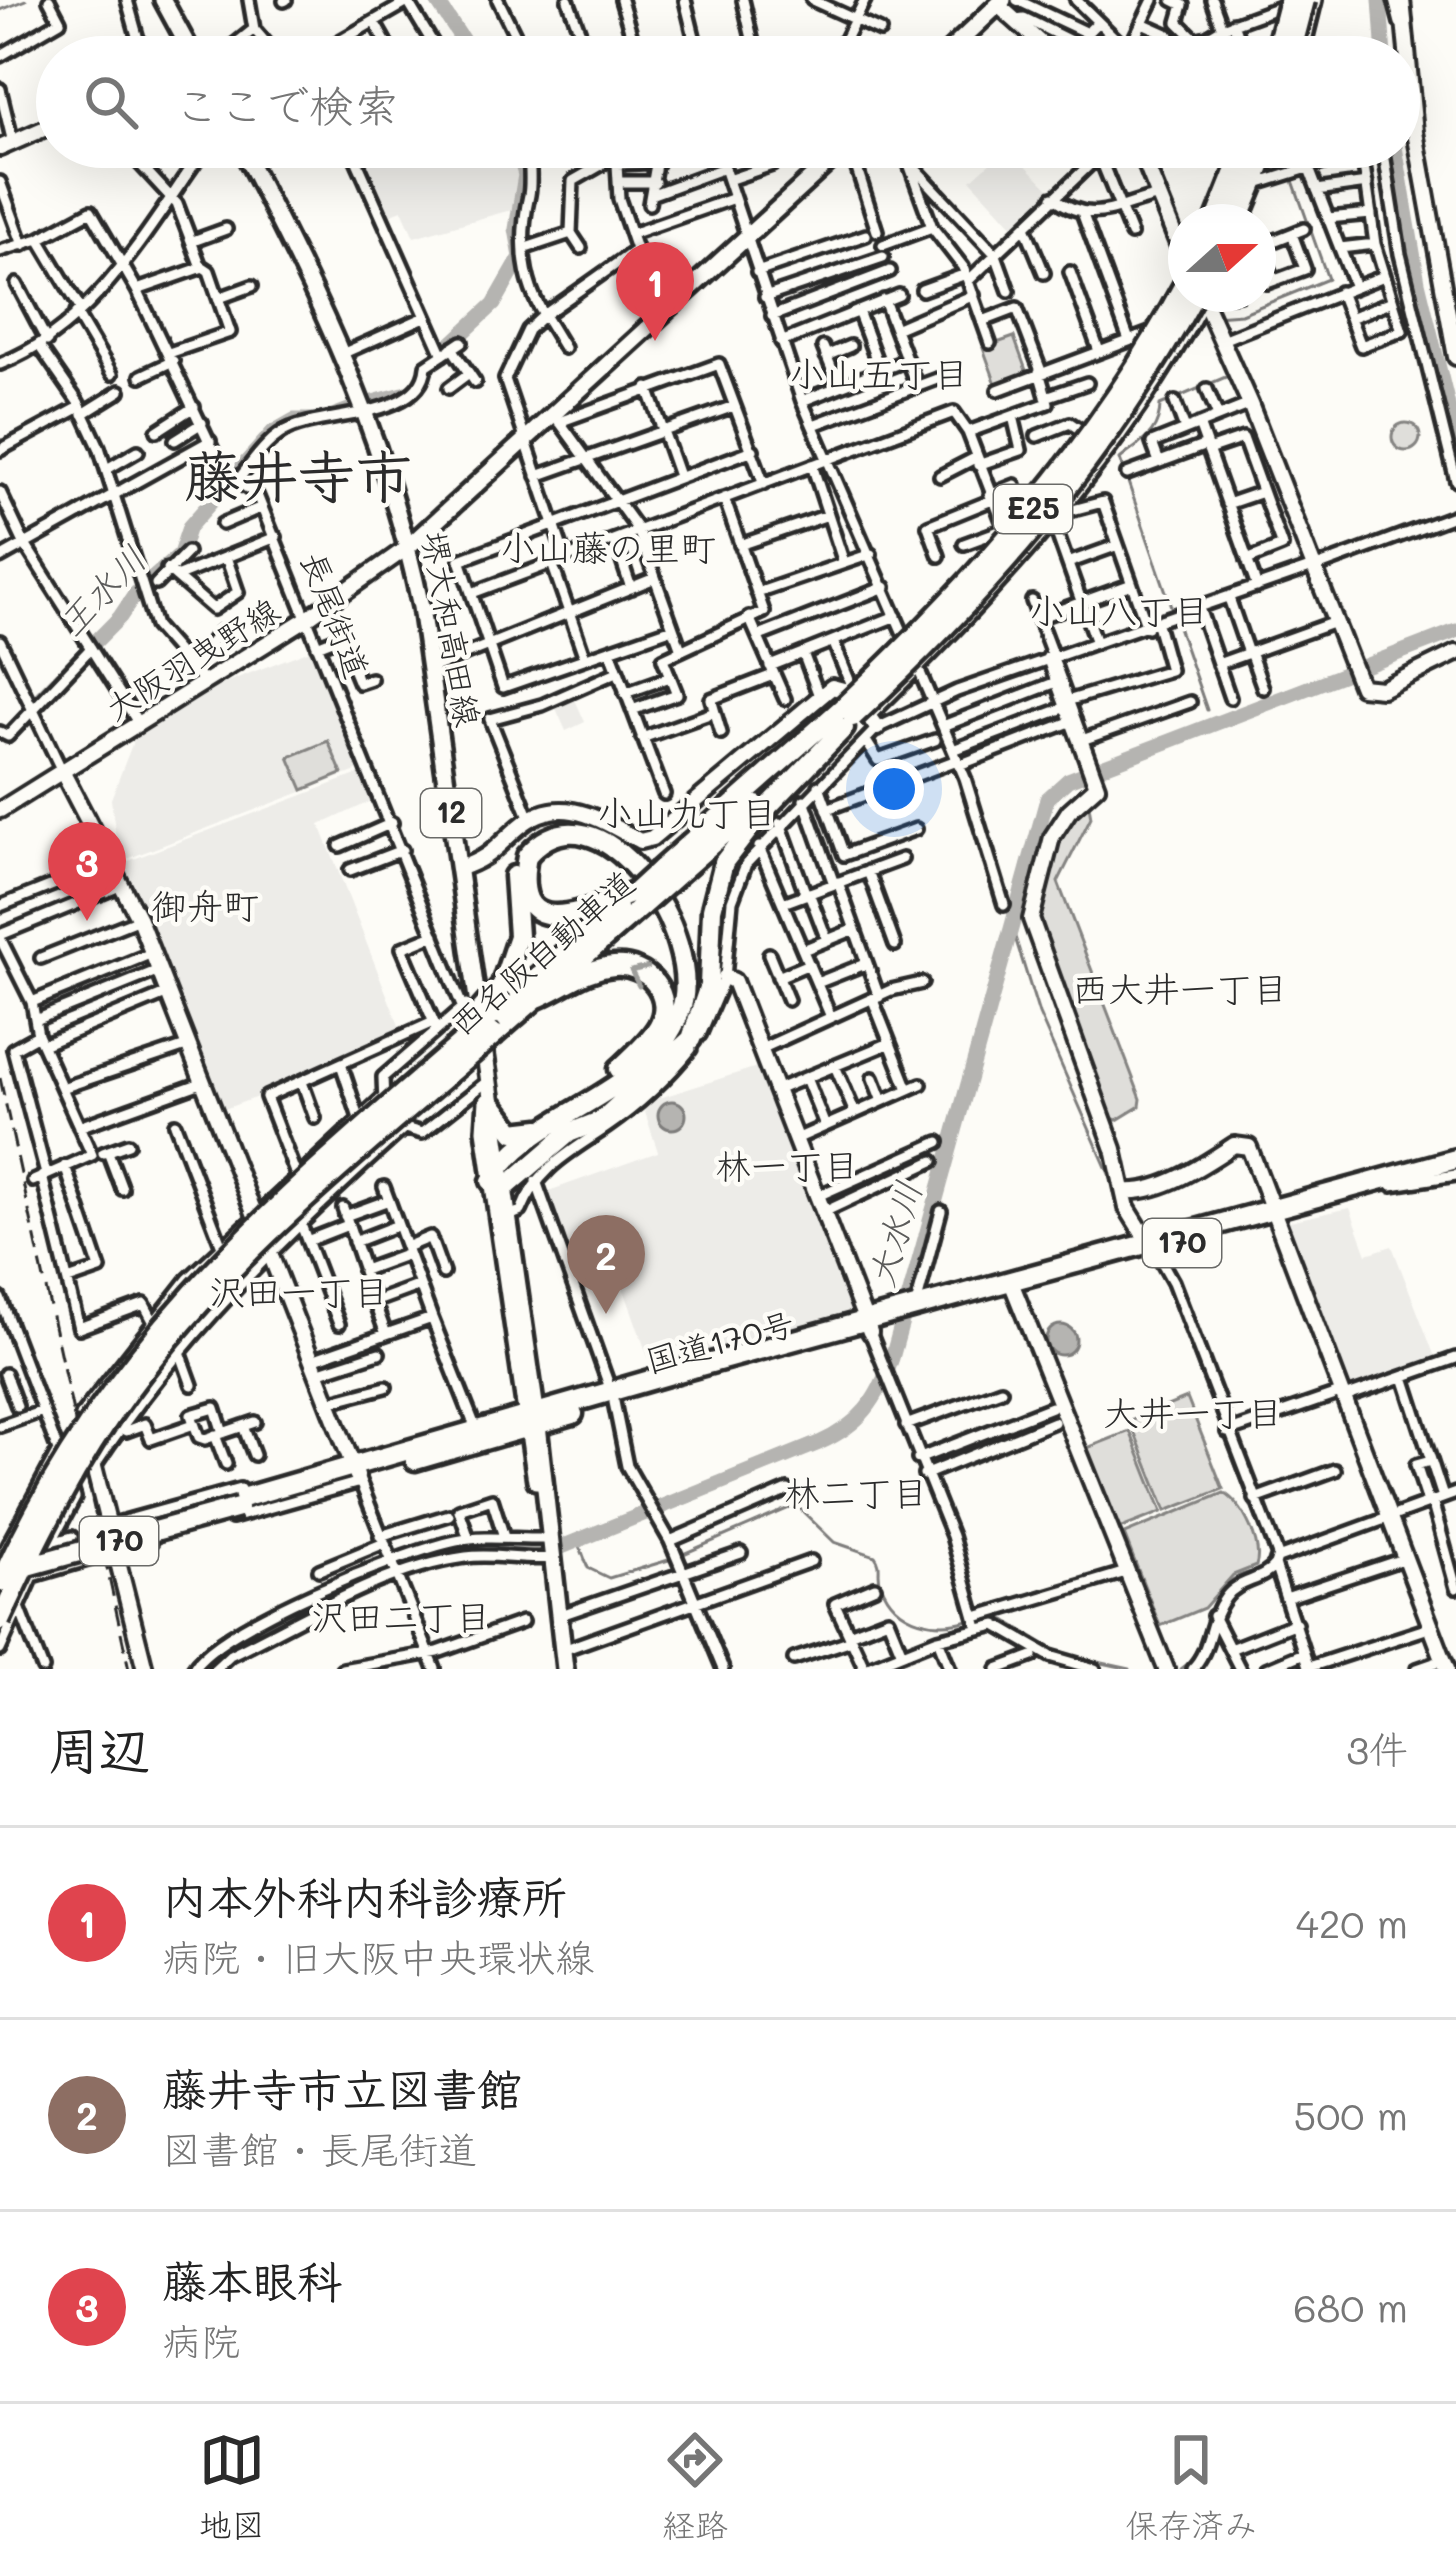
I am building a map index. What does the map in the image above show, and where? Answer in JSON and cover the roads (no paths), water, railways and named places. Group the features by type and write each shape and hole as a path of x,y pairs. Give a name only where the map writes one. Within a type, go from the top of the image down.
{"highway":[{"path":"1298,36 1311,0"},
{"path":"1275,36 1283,2"},
{"path":"1218,204 1233,168"},
{"path":"1239,204 1253,168"},
{"name":"西名阪自動車道","path":"856,711 1037,505 1118,398 1168,312"},
{"name":"西名阪自動車道","path":"0,1570 66,1454 146,1342 225,1254 481,1015 638,899 932,644 1045,520 1199,312"},
{"path":"498,1185 569,1133 585,1128 671,1062 691,1039 709,986 712,909 724,862 760,815 856,711"},
{"path":"387,1101 501,987 518,936 514,878 520,851 535,836 560,825 610,836 655,884 682,929 694,984 676,1040 585,1128"},
{"path":"494,1106 514,1132 549,1125 592,1105 652,1055 679,1016 687,960 649,888 614,848 566,832 550,835 527,856 524,887 530,900 550,915 580,916 638,899"},
{"name":"西名阪自動車道","path":"0,1621 55,1505 155,1356 481,1015 536,999 638,899"},
{"path":"498,1185 502,1163 643,1045 663,1014 662,998 645,973 616,965 536,999"},
{"name":"国道170号","path":"0,1570 1456,1163"},
{"name":"国道170号","path":"356,1471 476,1430 531,1420"}],"main road":[{"path":"163,0 180,36"},
{"path":"964,36 998,2"},
{"name":"堺大和高田線","path":"252,168 368,410 408,547 502,1163"},
{"path":"408,547 557,419 659,317 824,168"},
{"name":"堺大和高田線","path":"489,1080 484,1130 509,1216 531,1420"},
{"name":"堺大和高田線","path":"498,1185 565,1669"}],"street":[{"path":"0,56 60,21 49,0"},
{"path":"127,0 137,36"},
{"path":"248,0 260,36"},
{"path":"498,0 516,36"},
{"path":"568,0 581,36"},
{"path":"621,0 632,36"},
{"path":"685,0 694,36"},
{"path":"743,0 751,36"},
{"path":"812,0 880,31"},
{"path":"845,36 865,0"},
{"path":"1018,0 1087,32 1098,22"},
{"path":"1076,0 1112,36"},
{"path":"1135,36 1153,0"},
{"path":"1173,0 1183,5 1178,22 1195,36"},
{"path":"1212,0 1222,28"},
{"path":"1205,36 1283,2 1311,0 1305,36"},
{"path":"1398,0 1405,36"},
{"path":"349,36 409,1 428,36"},
{"path":"998,2 1033,36"},
{"path":"1014,19 1024,18 1060,36"},
{"path":"374,22 381,36"},
{"path":"1142,22 1169,35"},
{"path":"1234,23 1238,36"},
{"path":"245,36 254,29"},
{"path":"0,88 7,146 36,133"},
{"path":"1420,155 1456,357"},
{"path":"141,376 171,357 230,332 209,271 201,267 172,197 146,168"},
{"path":"0,364 43,344 124,265 192,168"},
{"path":"360,168 425,316 472,378 449,388"},
{"path":"531,168 530,192 520,221 528,275 564,348"},
{"path":"581,248 571,233 573,182 596,168"},
{"path":"617,168 631,233 659,317"},
{"path":"652,193 657,168"},
{"path":"618,182 652,193 724,168 802,400 944,726 1004,905"},
{"path":"728,180 763,168"},
{"path":"758,272 872,233 853,168"},
{"path":"911,168 932,227 968,277 990,343"},
{"path":"915,168 996,255 1009,291"},
{"path":"922,290 968,277 1084,168"},
{"path":"1108,168 1131,234"},
{"path":"1148,168 1168,219"},
{"path":"1251,204 1266,168"},
{"path":"1260,183 1300,168"},
{"path":"1308,168 1355,287"},
{"path":"1340,292 1361,346 1402,331 1376,244 1366,168"},
{"path":"1386,168 1400,254 1456,481"},
{"path":"0,182 23,245"},
{"path":"1317,190 1367,184"},
{"path":"1053,196 1083,215 1129,340"},
{"path":"1083,215 1159,196"},
{"path":"631,233 734,198"},
{"name":"長尾街道","path":"39,239 91,211 137,290 210,442 234,479 253,490 434,935 481,1015"},
{"path":"1328,218 1371,214"},
{"path":"765,297 932,227"},
{"path":"1025,227 1044,273"},
{"path":"193,241 226,229"},
{"path":"1276,240 1304,229"},
{"path":"526,248 571,233"},
{"path":"1276,280 1305,269 1292,234"},
{"path":"0,251 39,239 112,374"},
{"path":"1340,248 1376,244"},
{"path":"566,560 505,379 528,330 636,250"},
{"path":"137,290 201,267"},
{"path":"772,316 890,271"},
{"path":"1070,272 1099,351"},
{"path":"1222,340 1384,276"},
{"path":"17,284 107,469 155,626 204,682"},
{"path":"219,298 252,286"},
{"path":"781,342 899,295"},
{"path":"895,329 974,295"},
{"path":"856,711 905,638 1005,530 1085,433 1168,298"},
{"path":"884,301 917,387"},
{"path":"1350,318 1390,302"},
{"path":"968,432 1048,403 1017,308 983,321"},
{"path":"858,311 880,370"},
{"path":"856,711 919,668 1057,518 1138,410 1200,312"},
{"path":"1210,312 1361,687 1375,691 1456,653"},
{"path":"344,353 425,316"},
{"path":"998,390 1150,333"},
{"path":"838,384 825,351 850,346"},
{"path":"234,479 286,429 420,392 426,366 452,348"},
{"path":"802,400 907,360"},
{"path":"680,647 638,530 557,419 719,364 764,484"},
{"path":"816,424 937,380"},
{"path":"1046,398 1087,383"},
{"path":"648,388 679,476"},
{"path":"1207,388 1218,416"},
{"path":"0,450 120,392"},
{"path":"1175,402 1185,429"},
{"path":"1159,462 1152,442 1250,404"},
{"path":"536,476 734,406"},
{"path":"157,431 194,407"},
{"path":"472,593 954,412 968,432 1005,530"},
{"path":"940,476 1021,450 1013,416"},
{"path":"176,440 202,423"},
{"path":"1036,436 1070,423 1085,433"},
{"path":"1198,424 1257,587"},
{"path":"1127,474 1243,438 1282,546 1247,560"},
{"path":"0,558 210,442"},
{"path":"673,628 503,687 460,560 553,521 753,450"},
{"path":"107,469 138,451"},
{"path":"812,465 844,563"},
{"path":"939,556 928,526 1015,485"},
{"path":"0,492 25,543 139,724"},
{"path":"1227,504 1262,492"},
{"path":"632,710 677,694 663,658 764,611 724,498"},
{"path":"827,809 1169,670 1103,502 1057,518"},
{"path":"222,524 262,507"},
{"path":"740,544 828,515"},
{"path":"856,711 933,700 1456,515"},
{"path":"1057,518 1096,643"},
{"path":"964,544 1005,530"},
{"path":"156,584 172,573 276,537"},
{"path":"615,540 631,588"},
{"path":"1068,563 1118,545"},
{"name":"大阪羽曳野線","path":"0,810 306,620 408,547"},
{"path":"172,573 187,552"},
{"path":"757,592 871,554"},
{"path":"172,573 213,609 238,592 226,556"},
{"path":"553,566 585,658"},
{"path":"430,668 655,578"},
{"path":"1039,618 1132,584"},
{"path":"759,636 885,586"},
{"path":"1229,598 1263,688"},
{"path":"1032,601 1094,770 1096,792 1069,811 1052,837 1031,919 1114,1149 1127,1208 1173,1282 1255,1498 1309,1668 1432,1627"},
{"path":"1199,608 1230,698"},
{"path":"721,733 711,699 803,653 896,616"},
{"path":"749,617 784,699"},
{"path":"1219,664 1335,622"},
{"path":"190,667 220,632"},
{"path":"317,646 340,638 358,683 371,679"},
{"path":"0,641 139,919 435,1669"},
{"path":"833,641 866,741 878,760 935,740"},
{"path":"0,732 8,736 91,649"},
{"path":"610,650 664,794"},
{"path":"803,653 819,696"},
{"path":"530,819 490,719 542,705 617,672"},
{"path":"626,693 670,677"},
{"path":"944,726 1060,681"},
{"path":"458,869 494,854 530,819 571,809 611,821 646,840 729,777 832,687 856,711"},
{"path":"1082,740 1190,702"},
{"path":"643,737 712,713"},
{"path":"509,1216 521,1211 536,1181 680,1063 707,1023 725,976 732,901 759,847 866,741"},
{"path":"819,786 844,854 916,829"},
{"path":"804,800 855,929 908,1089"},
{"path":"340,846 392,823"},
{"path":"780,823 827,940"},
{"path":"759,847 831,1017"},
{"path":"350,870 402,850"},
{"path":"783,903 902,859"},
{"path":"0,906 110,862"},
{"path":"868,871 895,944"},
{"path":"92,1155 41,1040 32,1002 0,936 122,885"},
{"path":"41,958 139,919"},
{"path":"802,950 855,929"},
{"path":"434,935 402,948 435,1026"},
{"path":"32,1002 152,953"},
{"path":"769,954 788,1000"},
{"path":"778,976 808,964"},
{"path":"817,983 865,964"},
{"path":"38,1018 159,970"},
{"path":"725,976 734,981 824,1212 890,1320"},
{"path":"760,1049 922,983"},
{"path":"152,1319 145,1304 80,1328 14,1048 168,993"},
{"path":"296,1175 266,1096 435,1026 481,1015"},
{"path":"403,1129 387,1101 383,1077 435,1026"},
{"path":"776,1090 890,1043"},
{"path":"62,1088 189,1045"},
{"path":"341,1064 359,1118"},
{"path":"836,1066 855,1113"},
{"path":"806,1078 825,1126"},
{"path":"873,1078 882,1101"},
{"path":"403,1129 422,1132 489,1080"},
{"path":"79,1127 204,1082"},
{"path":"302,1082 315,1118"},
{"path":"796,1139 921,1084"},
{"path":"335,1099 350,1094"},
{"path":"145,1669 81,1415 152,1319 221,1244 359,1118 387,1101"},
{"path":"176,1124 221,1244"},
{"path":"94,1467 179,1349 268,1250 403,1129"},
{"path":"818,1196 938,1142"},
{"path":"41,1177 128,1144"},
{"path":"1124,1191 1138,1192 1244,1144 1447,1658 1418,1669"},
{"path":"108,1152 122,1189"},
{"path":"824,1212 933,1161"},
{"path":"65,1166 100,1270 68,1280"},
{"path":"536,1181 613,1396 627,1466 670,1540 692,1604 723,1669"},
{"path":"384,1187 476,1430"},
{"path":"307,1241 346,1216 388,1200"},
{"path":"941,1211 890,1320 880,1354 952,1536 977,1622"},
{"path":"346,1216 386,1334"},
{"path":"300,1222 339,1324"},
{"path":"354,1242 398,1225"},
{"path":"350,1276 430,1237 443,1273"},
{"path":"374,1302 419,1285"},
{"path":"1012,1287 1166,1669"},
{"path":"0,1650 75,1498 1,1303"},
{"path":"315,1367 432,1318"},
{"path":"179,1349 192,1384"},
{"path":"315,1367 379,1353"},
{"path":"1227,1432 1456,1358"},
{"path":"17,1406 2,1375 24,1367"},
{"path":"1404,1376 1456,1588"},
{"path":"329,1402 386,1387"},
{"path":"906,1425 1001,1390"},
{"path":"918,1459 1051,1407"},
{"path":"226,1464 219,1434 214,1408 191,1415 199,1436 219,1434 255,1422"},
{"path":"0,1426 40,1412"},
{"path":"924,1475 1054,1422"},
{"path":"120,1427 126,1431 145,1424 151,1439 194,1424"},
{"path":"243,1426 254,1455"},
{"path":"0,1570 58,1451"},
{"path":"1427,1462 1416,1466 1434,1500"},
{"path":"1255,1498 1335,1470"},
{"path":"106,1526 356,1471"},
{"path":"114,1557 356,1471"},
{"path":"670,1540 788,1490"},
{"path":"1193,1668 1206,1650 1213,1616 1234,1587 1268,1574 1276,1562 1456,1492"},
{"path":"469,1539 459,1510 492,1499 504,1537"},
{"path":"319,1570 448,1515"},
{"path":"0,1570 72,1537"},
{"path":"193,1669 214,1645 469,1539 504,1537 550,1548"},
{"path":"718,1543 723,1559"},
{"path":"215,1669 230,1655 392,1569 550,1548"},
{"path":"559,1616 741,1553"},
{"path":"1288,1597 1406,1558"},
{"path":"0,1570 33,1576 91,1559"},
{"path":"562,1650 811,1561"},
{"path":"874,1586 836,1604 864,1669 977,1622 1126,1572"},
{"path":"19,1607 44,1669"},
{"path":"1213,1616 1240,1669"},
{"path":"794,1659 888,1619 902,1653"},
{"path":"342,1669 428,1652 522,1622"},
{"path":"977,1622 996,1625 1028,1644 1095,1669"},
{"path":"1230,1649 1296,1623"},
{"path":"938,1639 950,1669"},
{"path":"1028,1644 1038,1669"},
{"path":"1269,1668 1304,1653"},
{"path":"998,1669 1033,1656"}],"waterway":[{"path":"0,10 26,0"},
{"name":"王水川","path":"436,0 460,36"},
{"path":"1380,0 1383,36"},
{"name":"王水川","path":"446,349 494,304 521,257 516,229 523,168"},
{"path":"1214,316 1241,314 1328,279 1288,168"},
{"path":"1399,168 1418,282 1456,438"},
{"path":"1173,612 1120,459 1152,431 1160,405 1228,376"},
{"name":"王水川","path":"373,402 411,392"},
{"name":"王水川","path":"32,706 120,617 136,593 180,554 189,527 273,432 294,420 322,420 354,408"},
{"path":"1176,621 1207,710"},
{"name":"大水川","path":"203,1669 228,1647 398,1567 480,1548 559,1548 819,1443 856,1419 874,1399 892,1358 1047,799 1068,780 1456,631"},
{"path":"1010,921 1039,1014 1116,1190"},
{"path":"1128,1222 1138,1240"},
{"path":"1147,1252 1166,1285 1270,1555 1266,1567 1240,1575 1225,1586 1197,1649 1180,1669"},
{"path":"681,1555 796,1505 834,1542 875,1556 888,1597 907,1616 946,1624 972,1619"},
{"path":"578,1541 588,1568 609,1578 672,1559"},
{"path":"988,1618 1005,1620 1061,1654 1130,1669"}],"railway":[{"path":"0,1078 129,1669"}],"place":[{"name":"内本外科内科診療所","path":"655,341"},
{"name":"藤本眼科","path":"87,921"},
{"name":"藤井寺市立図書館","path":"606,1314"}],"district":[{"name":"小山五丁目","path":"879,374"},
{"name":"藤井寺市","path":"298,477"},
{"name":"小山藤の里町","path":"608,548"},
{"name":"小山八丁目","path":"1119,611"},
{"name":"小山九丁目","path":"687,813"},
{"name":"御舟町","path":"205,906"},
{"name":"西大井一丁目","path":"1180,989"},
{"name":"林一丁目","path":"787,1166"},
{"name":"沢田一丁目","path":"299,1292"},
{"name":"大井一丁目","path":"1193,1413"},
{"name":"林二丁目","path":"856,1493"},
{"name":"沢田二丁目","path":"401,1617"}]}
